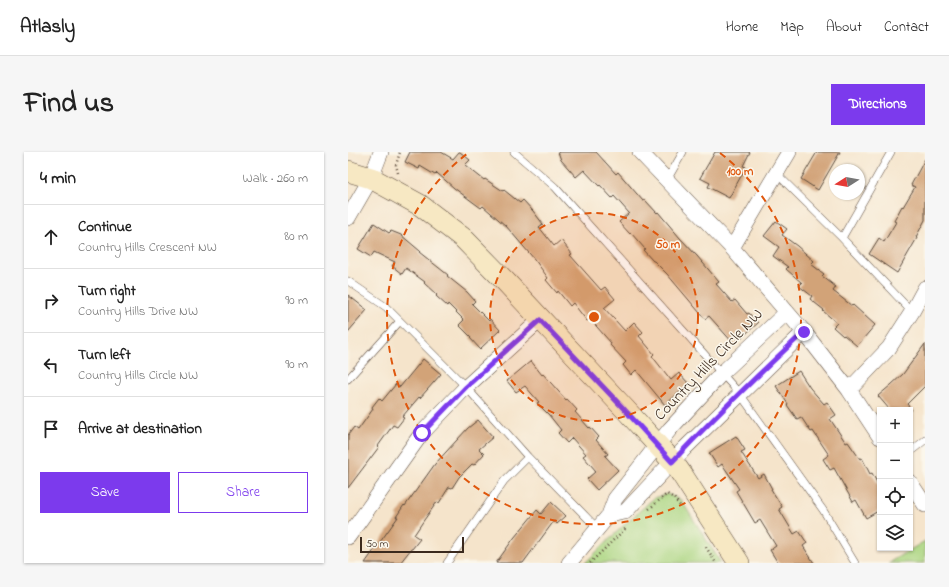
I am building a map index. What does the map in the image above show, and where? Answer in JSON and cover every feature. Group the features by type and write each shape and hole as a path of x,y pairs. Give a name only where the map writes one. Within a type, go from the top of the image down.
{"street":[{"path":"348,218 371,178 381,152"},
{"path":"640,152 732,248 804,332 849,390 877,432"},
{"path":"732,248 789,152"},
{"path":"348,171 371,178 420,205 464,238 672,462 683,476 739,563"},
{"path":"849,390 889,348 912,312 925,288"},
{"name":"Country Hills Circle NW","path":"569,563 609,515 615,499 670,429 722,373 787,312"},
{"path":"348,538 422,433 466,387 540,320"},
{"path":"609,515 625,512 672,462 804,332"},
{"path":"913,487 925,505"}],"lane":[{"path":"514,152 555,187 740,394 823,510 856,563"},
{"path":"667,180 683,152"},
{"path":"842,238 891,152"},
{"path":"777,174 842,238 912,312"},
{"path":"348,281 386,307 466,387 528,457 598,529"},
{"path":"348,379 400,321"},
{"path":"913,450 925,440"},
{"path":"447,563 504,481 528,457"}],"path":[{"path":"667,494 674,498 683,510"},
{"path":"704,543 716,563"}],"green space":[{"path":"667,494 681,500 721,563 585,563 654,498"},
{"path":"925,541 925,563 888,563 908,551 913,551 913,548"}],"building":[{"path":"410,152 441,152 453,159 460,152 470,160 465,165 484,180 485,179 503,191 504,190 520,203 523,200 543,224 539,227 554,246 561,240 572,254 570,255 601,290 605,287 615,299 604,308 625,331 634,322 643,332 639,336 654,354 652,356 671,380 679,373 689,384 665,405 636,370 631,375 623,365 626,362 610,345 611,343 590,319 587,321 573,303 570,306 558,291 557,293 546,280 548,278 535,260 506,226 483,206 481,208 437,173 435,175 420,166 419,169 405,162"},
{"path":"558,152 596,152 616,174 618,172 643,201 645,200 657,213 658,212 719,282 716,284 732,302 735,300 747,314 749,313 758,323 734,344 709,316 705,319 667,274 643,250 645,249 631,233 630,234 619,222 629,213 614,196 612,198 584,170 576,177 561,160"},
{"path":"715,152 750,152 743,166 746,167 729,198 708,187 710,183 700,178"},
{"path":"817,152 840,152 833,164 829,164 829,171 818,190 801,179"},
{"path":"925,159 925,220 916,237 917,238 897,273 869,254 879,238 884,242 896,222 894,221 902,206 903,207 915,187 911,185"},
{"path":"776,221 787,229 782,235 814,261 811,264 824,274 822,276 836,287 833,291 852,306 853,305 875,325 857,346 833,327 837,323 810,299 812,296 799,286 802,283 786,269 788,267 773,256 779,247 764,236"},
{"path":"374,223 389,233 391,231 401,235 420,251 419,252 467,292 475,301 472,304 489,321 490,319 500,330 480,349 459,325 464,320 448,304 447,306 436,296 437,295 424,283 425,282 406,268 402,274 392,266 395,262 374,252 371,257 358,249"},
{"path":"348,295 367,310 348,332"},
{"path":"925,344 925,386 907,404 910,407 887,407 878,396 903,374"},
{"path":"423,359 441,374 402,417 404,418 397,427 393,425 378,446 379,447 348,488 348,435 354,427 358,430 379,398 382,401 396,384 400,387"},
{"path":"531,361 542,375 543,374 577,410 575,412 599,437 596,440 608,454 605,456 618,470 597,490 587,479 596,471 583,456 586,454 572,438 567,443 558,433 561,430 537,403 539,402 525,386 516,392 507,381"},
{"path":"799,371 810,388 824,404 827,402 836,415 830,419 846,443 848,442 860,459 862,458 870,474 872,473 877,482 877,512 866,518 856,500 853,502 834,468 830,470 823,459 829,455 813,431 811,432 801,417 797,419 776,386"},
{"path":"478,420 493,437 479,449 484,454 474,465 472,464 459,477 452,488 449,487 439,503 437,502 424,520 414,535 420,539 400,563 365,563 398,517 396,517 404,505 405,506 435,464 468,428"},
{"path":"736,436 745,450 741,452 758,478 764,474 782,507 779,509 794,534 799,531 807,543 803,546 814,563 778,563 770,550 776,546 760,520 755,523 736,491 739,489 722,464 718,467 709,453"},
{"path":"551,502 566,516 557,524 554,521 523,563 496,563 537,510 541,514"}],"route":[{"path":"422,433 466,387 540,320 672,462 804,332"}]}
